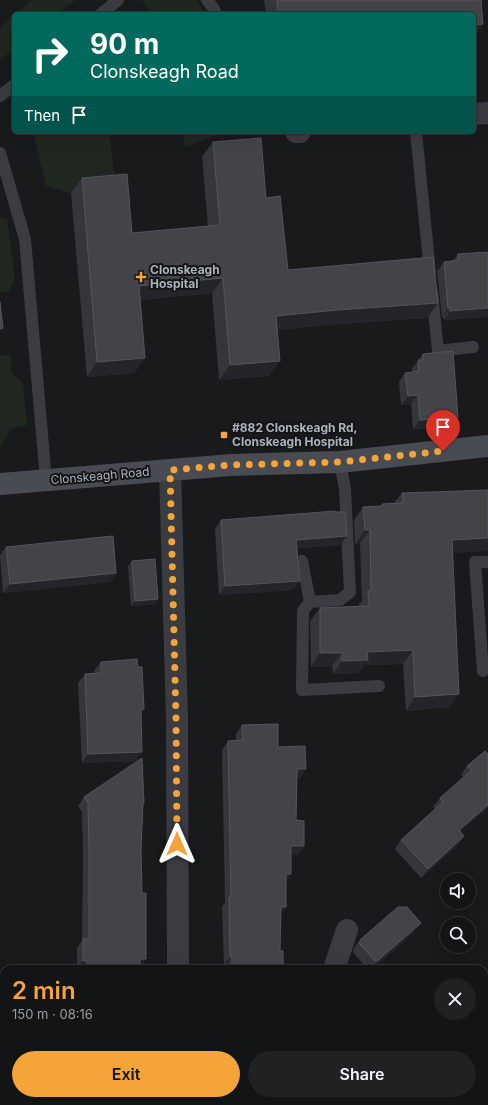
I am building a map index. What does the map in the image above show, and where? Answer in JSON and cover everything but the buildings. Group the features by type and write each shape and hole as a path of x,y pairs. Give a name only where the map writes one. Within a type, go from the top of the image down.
{"main road":[{"name":"Clonskeagh Road","path":"0,484 231,465 340,462 488,449"}],"street":[{"path":"476,114 488,113"},
{"path":"170,470 176,719 178,965"},
{"path":"335,965 348,930"}],"lane":[{"path":"103,12 118,0"},
{"path":"207,0 215,12"},
{"path":"0,96 12,86"},
{"path":"416,134 438,351 473,347"},
{"path":"0,153 5,190 25,239 46,480"},
{"path":"340,462 345,489 350,592 340,600 310,602 303,611 302,690 379,686"},
{"path":"302,561 310,602"},
{"path":"483,671 475,562 488,562"}],"shaded area":[{"path":"32,0 75,0 60,12 17,12"},
{"path":"142,0 196,0 204,12 150,12 151,11"},
{"path":"12,17 12,51 0,60 0,27"},
{"path":"33,134 109,134 116,189 71,193 46,186"},
{"path":"182,134 219,134 185,147"},
{"path":"0,217 7,220 15,277 10,291 0,292"},
{"path":"11,354 11,373 23,383 27,425 11,429 0,446 0,356"}],"place":[{"name":"Clonskeagh Hospital","path":"141,277"},
{"name":"#882 Clonskeagh Rd, Clonskeagh Hospital","path":"224,435"}],"route":[{"path":"177,844 176,719 170,470 231,465 340,462 443,451"}]}
